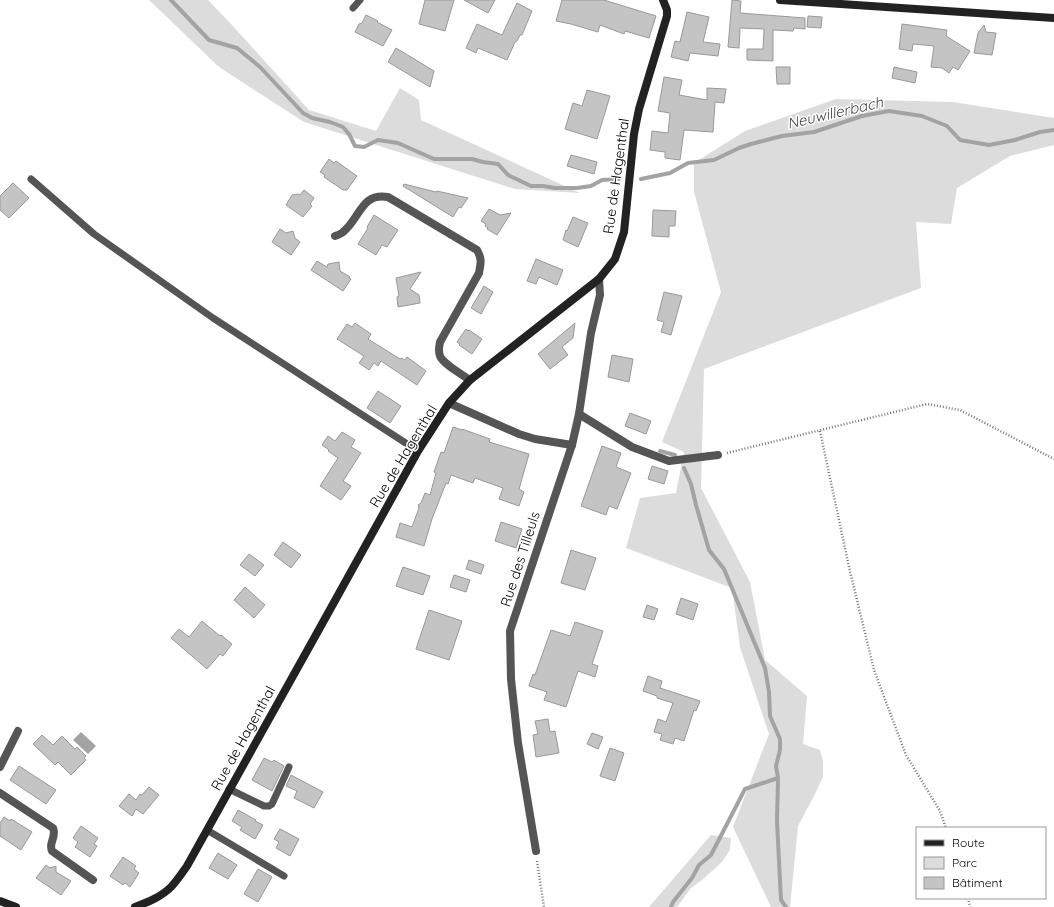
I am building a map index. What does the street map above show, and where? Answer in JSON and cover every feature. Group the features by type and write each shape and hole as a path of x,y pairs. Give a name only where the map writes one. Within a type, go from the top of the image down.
{"street":[{"name":"Rue de Hagenthal","path":"135,907 156,899 171,887 187,866 418,451 449,403 470,380 600,279 615,259 624,232 634,134 639,109 667,16 667,10 663,0"},
{"path":"780,0 1054,18"},
{"path":"335,236 343,233 364,205 372,198 381,196 388,197 477,250 481,263 479,273 440,342 439,352 440,358 444,362 470,380"},
{"name":"Rue des Tilleuls","path":"536,851 518,743 511,679 510,631 572,445 579,414 591,333 600,295 600,279"},
{"path":"449,403 519,434 535,439 572,445"},
{"path":"579,414 632,447 669,461 718,456"},
{"path":"0,767 18,731"},
{"path":"0,793 53,828 55,832 51,844 52,851 94,880"},
{"path":"0,901 16,907"}],"lane":[{"path":"353,8 360,0"},
{"path":"31,179 106,243 213,318 418,451"},
{"path":"229,789 264,806 269,806 272,804 290,767"},
{"path":"207,830 284,876"}],"path":[{"path":"718,456 927,404 960,410 1054,459"},
{"path":"820,431 874,670 906,755 940,811 946,827"},
{"path":"536,851 544,907"}],"green space":[{"path":"149,0 208,0 309,110 376,131 400,88 419,100 421,120 580,193 515,189 304,122 219,67"},
{"path":"836,99 953,102 1054,118 1054,145 1010,156 957,188 951,224 916,222 921,288 704,369 701,488 750,582 765,660 807,696 803,744 820,750 823,761 823,777 798,826 790,907 771,907 733,827 769,734 740,647 732,588 626,548 640,498 676,493 684,452 662,442 721,292 694,192 694,163 745,131"},
{"path":"711,835 731,838 730,850 722,862 691,888 677,907 649,907"}],"shaded area":[{"path":"81,732 96,746 88,754 73,740"}],"building":[{"path":"425,0 454,0 445,31 419,24"},
{"path":"464,0 495,0 488,13"},
{"path":"562,0 604,0 656,16 649,38 625,31 624,34 600,25 598,32 556,21"},
{"path":"732,0 741,1 740,13 805,18 805,29 794,28 793,31 773,30 773,61 747,60 747,49 763,49 764,29 740,28 739,48 728,47"},
{"path":"517,3 532,11 522,35 520,35 515,42 507,60 478,48 476,53 466,48 477,24 502,35"},
{"path":"687,12 709,17 703,42 720,44 718,56 690,53 688,61 671,57 675,41 680,42"},
{"path":"366,15 392,30 383,46 355,32"},
{"path":"808,16 822,17 821,28 807,27"},
{"path":"902,24 947,30 946,36 970,51 958,70 953,67 949,73 942,68 931,67 934,46 913,44 912,51 899,49"},
{"path":"984,25 986,32 996,33 992,55 974,53 978,33"},
{"path":"396,48 434,71 430,87 388,62"},
{"path":"776,67 790,67 790,84 777,84"},
{"path":"894,67 917,72 915,83 892,78"},
{"path":"664,77 682,80 679,95 707,100 707,88 726,89 724,103 715,102 713,132 684,130 680,160 665,158 665,152 650,150 652,131 668,133 670,113 658,111"},
{"path":"587,90 610,96 597,139 565,129 573,103 582,106"},
{"path":"571,155 597,162 594,174 567,166"},
{"path":"329,159 334,163 336,161 357,176 347,190 343,190 324,177 325,175 320,172"},
{"path":"13,183 29,198 9,218 0,210 0,196"},
{"path":"404,184 468,198 461,208 459,207 453,217 403,186"},
{"path":"304,190 314,198 310,204 312,206 303,217 286,205 292,195 300,195"},
{"path":"489,209 500,215 511,213 497,235 487,229 488,228 485,226 486,224 481,221"},
{"path":"653,210 676,211 675,226 669,226 669,237 652,236"},
{"path":"374,215 398,230 387,247 382,245 376,255 358,244"},
{"path":"573,217 588,223 578,247 563,240 566,230 567,231"},
{"path":"280,229 286,233 293,231 295,238 300,242 291,255 272,242"},
{"path":"536,259 563,270 557,285 539,277 536,284 527,281"},
{"path":"317,261 327,267 328,264 339,262 340,271 351,279 343,291 311,270"},
{"path":"421,272 410,289 419,295 420,303 398,307 397,297 399,296 396,278"},
{"path":"484,286 493,292 481,314 471,308"},
{"path":"664,292 682,296 671,335 661,332 664,322 657,320"},
{"path":"355,323 371,334 368,339 400,359 405,360 407,357 426,371 417,385 381,361 378,366 374,363 369,370 359,363 364,356 337,339 347,324 352,327"},
{"path":"575,323 573,338 562,347 568,355 550,369 538,354"},
{"path":"466,329 482,339 472,354 457,342"},
{"path":"612,355 633,359 629,382 608,377"},
{"path":"378,391 401,406 390,423 367,408"},
{"path":"630,413 651,421 646,434 625,426"},
{"path":"453,427 490,439 489,442 529,454 519,489 524,492 519,506 499,499 503,488 475,478 473,483 451,475 448,484 446,483 432,519 424,546 396,537 400,523 412,527 419,508 418,505 421,503 425,493 430,495 436,473 434,472 441,452 444,453"},
{"path":"342,432 355,440 351,447 361,453 343,481 351,486 341,500 320,486 338,458 322,445 328,436 335,441"},
{"path":"602,446 621,453 616,467 631,473 617,509 609,506 606,515 581,506"},
{"path":"652,466 668,471 664,484 648,479"},
{"path":"501,522 522,529 516,548 495,541"},
{"path":"283,542 301,555 291,568 274,555"},
{"path":"571,550 596,558 585,590 561,583"},
{"path":"249,554 264,565 255,576 240,565"},
{"path":"469,560 484,565 481,574 466,569"},
{"path":"403,567 430,576 423,595 396,586"},
{"path":"454,575 470,580 466,592 450,587"},
{"path":"245,587 265,605 254,618 234,600"},
{"path":"681,598 698,604 693,620 676,614"},
{"path":"647,605 658,609 654,620 643,617"},
{"path":"429,610 462,621 449,660 416,649"},
{"path":"202,621 232,644 223,656 220,654 207,669 171,638 179,629 189,637"},
{"path":"575,622 603,631 592,664 598,666 595,677 578,671 566,707 544,700 547,692 529,686 533,674 535,675 551,630 570,636"},
{"path":"648,676 662,681 660,688 700,701 696,711 694,710 684,741 675,738 673,744 660,740 662,734 654,732 658,719 666,722 673,703 657,698 657,696 643,691"},
{"path":"548,719 550,732 555,731 559,753 536,757 533,735 538,734 535,721"},
{"path":"592,733 603,737 598,749 587,744"},
{"path":"42,735 53,745 62,736 75,749 77,747 86,756 84,758 86,760 71,775 58,762 55,765 33,744"},
{"path":"610,748 624,753 615,781 600,776"},
{"path":"264,758 272,762 274,760 284,766 272,791 252,780"},
{"path":"19,766 56,790 46,804 10,780"},
{"path":"291,775 323,792 314,808 294,798 297,791 286,786"},
{"path":"149,787 159,795 143,814 136,809 132,816 119,806 129,794 136,800 140,794 142,795"},
{"path":"238,810 263,825 255,839 240,830 242,827 232,821"},
{"path":"4,817 10,821 11,819 32,832 21,850 0,836 0,823"},
{"path":"81,826 98,838 94,844 97,846 90,857 75,847 78,842 73,838"},
{"path":"280,829 299,839 290,856 276,848 279,842 274,839"},
{"path":"218,853 237,865 228,879 209,868"},
{"path":"123,857 136,866 134,869 139,873 130,887 125,883 123,885 110,876"},
{"path":"46,865 50,868 56,866 56,872 71,881 61,895 36,878"},
{"path":"258,869 272,877 258,902 244,894"}],"waterway":[{"name":"Neuwillerbach","path":"171,0 209,40 237,48 260,67 303,113 312,118 343,127 349,134 355,146 364,147 378,140 398,143 434,159 472,159 498,164 508,175 531,186 577,188 591,186 602,180 619,179"},
{"name":"Neuwillerbach","path":"641,179 670,173 688,163 714,160 751,144 782,136 814,132 862,116 889,111 922,116 947,126 960,140 989,145 1054,130"},
{"path":"660,451 675,455"},
{"path":"671,907 673,902 692,878 699,865 711,855 745,789 778,778 776,766 780,750 780,739 770,716 769,692 765,668 724,569 709,550 691,484 684,468"},
{"path":"778,778 777,822 781,900 786,907"}]}
